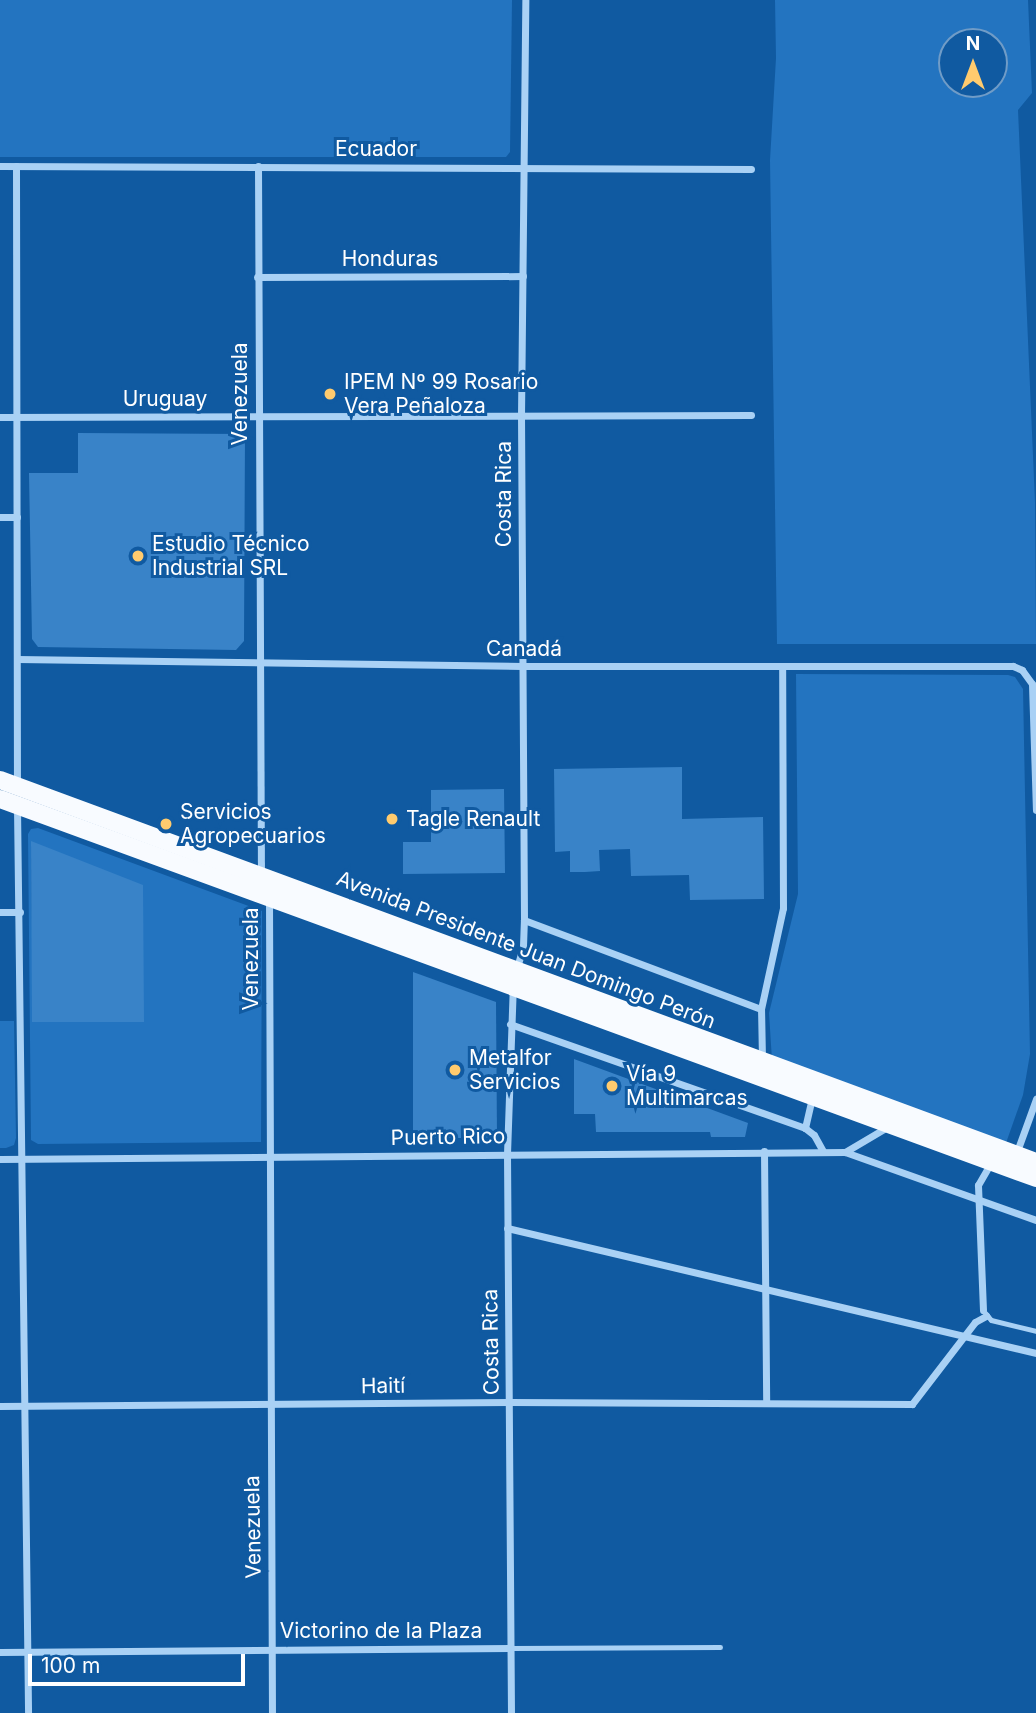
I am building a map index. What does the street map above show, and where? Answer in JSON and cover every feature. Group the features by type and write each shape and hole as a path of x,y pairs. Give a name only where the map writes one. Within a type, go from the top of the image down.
{"main road":[{"name":"Avenida Presidente Juan Domingo Perón","path":"9,784 261,875 812,1097 1036,1178"},
{"name":"Avenida Presidente Juan Domingo Perón","path":"8,802 269,895 762,1063 1036,1162"}],"street":[{"name":"Costa Rica","path":"511,1713 507,1154 510,1024 514,978 523,946 524,920 521,416 524,0"},
{"name":"Ecuador","path":"0,166 751,169"},
{"path":"9,784 17,659 16,166"},
{"name":"Venezuela","path":"258,166 258,663 261,875 269,895 267,1156 272,1713"},
{"name":"Honduras","path":"257,277 523,276"},
{"name":"Uruguay","path":"0,417 751,415"},
{"path":"0,517 17,517"},
{"name":"Canadá","path":"17,659 522,666 1013,666 1028,676 1032,684 1036,810"},
{"path":"762,1063 761,1009 783,908 782,667"},
{"path":"8,802 20,912 28,1713"},
{"path":"0,912 20,912"},
{"path":"524,920 761,1009"},
{"path":"510,1024 805,1128 814,1135 823,1151"},
{"path":"805,1128 812,1097"},
{"path":"1016,1154 1036,1099"},
{"path":"845,1152 890,1125"},
{"path":"764,1151 766,1402"},
{"name":"Puerto Rico","path":"0,1159 845,1152 1036,1220"},
{"path":"964,1336 985,1313 978,1185 991,1162"},
{"path":"508,1228 1036,1353"},
{"name":"Haití","path":"0,1406 509,1402 912,1404 964,1336"},
{"name":"Victorino de la Plaza","path":"0,1652 510,1648"}],"lane":[{"path":"985,1313 991,1320 1036,1331"},
{"path":"510,1648 720,1647"}],"shaded area":[{"path":"0,0 512,0 510,152 506,157 0,157"},
{"path":"775,0 1028,0 1032,93 1018,110 1035,502 1036,644 777,644 770,160 776,58"},
{"path":"796,674 1008,675 1015,677 1023,689 1030,1054 1023,1095 1006,1143 772,1060 769,1013 798,894"},
{"path":"38,828 262,911 261,1142 38,1144 31,1140 28,834 31,829","holes":["31,842 144,1021 33,1022"]},
{"path":"0,1021 14,1021 16,1138 14,1145 6,1148 0,1148"}],"building":[{"name":"Estudio Técnico Industrial SRL","path":"78,433 245,434 244,641 236,650 38,647 32,639 29,473 78,473"},
{"path":"682,767 682,819 763,817 764,899 690,900 689,875 631,876 630,849 599,850 600,871 585,872 570,872 570,851 555,852 554,769"},
{"path":"504,789 505,873 403,874 403,842 431,842 431,790"},
{"path":"31,841 143,885 144,1022 32,1022"},
{"name":"Metalfor Servicios","path":"413,972 496,1002 497,1138 413,1138"},
{"name":"Vía 9 Multimarcas","path":"574,1059 748,1123 745,1137 711,1137 710,1132 596,1132 595,1114 574,1114"}],"place":[{"name":"IPEM Nº 99 Rosario Vera Peñaloza","path":"330,394"},
{"name":"Estudio Técnico Industrial SRL","path":"138,556"},
{"name":"Tagle Renault","path":"392,819"},
{"name":"Servicios Agropecuarios","path":"166,824"},
{"name":"Metalfor Servicios","path":"455,1070"},
{"name":"Vía 9 Multimarcas","path":"612,1086"}]}
